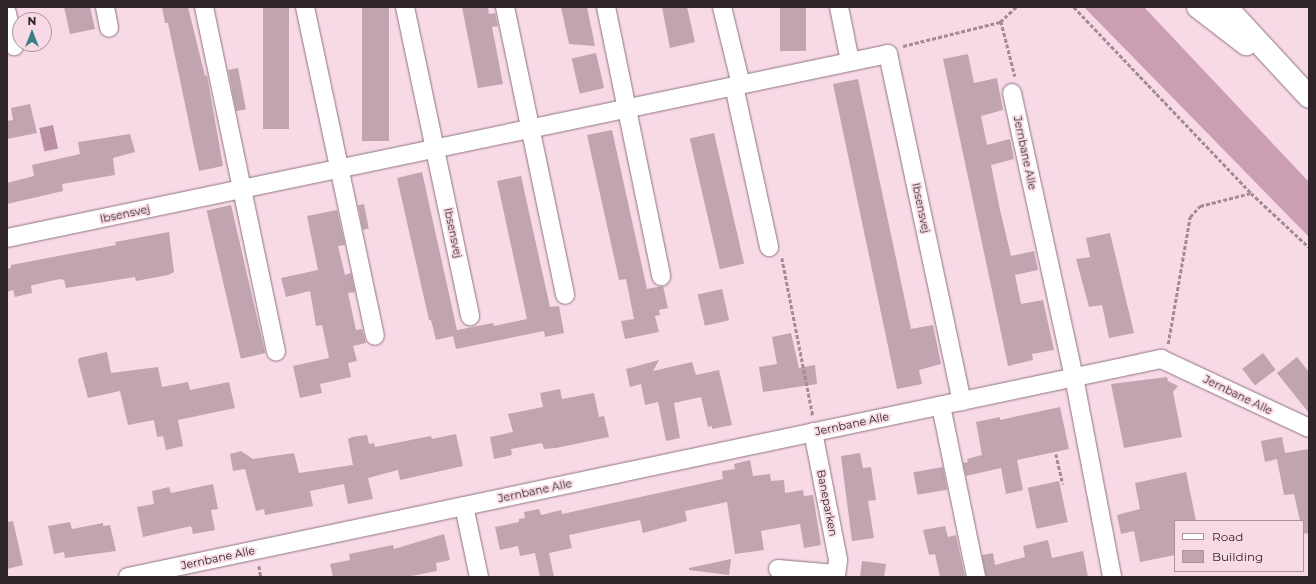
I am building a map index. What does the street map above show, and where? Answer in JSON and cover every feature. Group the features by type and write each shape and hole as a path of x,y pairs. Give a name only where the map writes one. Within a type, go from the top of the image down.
{"highway":[{"path":"1198,7 1294,82"},
{"path":"1226,7 1309,98"}],"street":[{"path":"105,7 109,28"},
{"path":"305,7 375,336"},
{"name":"Ibsensvej","path":"405,7 470,316"},
{"path":"505,7 565,295"},
{"path":"606,7 661,276"},
{"path":"722,7 767,239"},
{"path":"839,7 850,62"},
{"path":"205,11 276,352"},
{"path":"7,13 12,37"},
{"name":"Ibsensvej","path":"7,238 243,190 888,54 962,401"},
{"name":"Jernbane Alle","path":"1012,93 1074,377 1112,577"},
{"name":"Jernbane Alle","path":"128,577 1074,377 1165,360 1309,428"},
{"path":"942,406 976,577"},
{"name":"Baneparken","path":"778,569 836,576 838,560 815,432"},
{"path":"464,506 479,577"}],"path":[{"path":"888,54 900,47 1000,22 1016,7"},
{"path":"1074,7 1251,193 1309,247"},
{"path":"1000,22 1017,86 1012,93"},
{"path":"1165,360 1190,217 1200,206 1251,193"},
{"path":"767,239 783,260 815,432"},
{"path":"1056,454 1063,484"}],"shaded area":[{"path":"1084,7 1144,7 1309,182 1309,237"},
{"path":"53,125 58,148 44,151 39,128"}],"building":[{"path":"64,7 90,7 95,29 70,34"},
{"path":"162,7 188,7 205,76 207,75 223,166 199,171 168,23 165,23"},
{"path":"263,7 289,7 289,129 263,129"},
{"path":"362,7 389,7 389,141 362,141"},
{"path":"462,7 488,7 489,14 495,13 498,26 492,27 503,84 478,88"},
{"path":"561,7 587,7 595,46 569,44"},
{"path":"662,7 687,7 695,42 670,48"},
{"path":"780,7 806,7 806,51 780,51"},
{"path":"596,53 604,88 580,94 572,59"},
{"path":"968,54 974,83 997,78 1003,110 981,116 987,145 1010,139 1014,159 991,165 1000,210 1011,256 1034,251 1038,270 1015,275 1021,304 1043,300 1054,350 1032,354 1033,360 1008,366 943,59"},
{"path":"238,68 246,109 236,111 228,70"},
{"path":"858,79 911,329 933,325 941,364 919,370 922,384 897,389 833,84"},
{"path":"30,104 37,133 7,139 7,121 13,120 11,108"},
{"path":"612,130 647,289 663,286 668,308 659,310 660,315 655,316 659,332 625,339 621,321 634,319 626,279 619,280 587,135"},
{"path":"714,133 744,264 720,269 690,139"},
{"path":"130,134 135,152 113,158 115,175 62,184 63,191 7,204 7,183 34,176 32,165 80,154 78,142"},
{"path":"422,172 457,330 493,323 494,326 527,319 497,181 521,176 550,307 559,306 564,333 545,337 544,331 456,349 453,336 436,340 431,320 429,320 397,178"},
{"path":"364,204 369,229 363,230 358,205"},
{"path":"231,205 265,353 241,359 207,211"},
{"path":"337,210 345,245 338,246 345,275 351,273 355,292 348,293 356,330 362,329 366,343 353,346 357,361 348,363 351,377 320,384 322,393 300,398 293,366 329,358 322,325 316,326 310,291 286,297 281,278 318,270 307,216"},
{"path":"169,232 174,272 168,275 136,281 135,277 66,288 64,280 60,279 31,286 32,293 15,297 13,290 7,292 7,269 11,268 11,265 116,245 115,242"},
{"path":"1110,233 1134,333 1109,338 1102,305 1089,307 1076,259 1090,257 1086,238"},
{"path":"722,289 729,320 705,326 698,295"},
{"path":"791,333 799,368 815,365 817,384 763,392 759,367 777,364 772,337"},
{"path":"107,352 111,373 158,367 162,387 188,382 190,390 229,382 235,408 178,420 183,446 166,450 163,436 157,437 154,420 128,425 120,391 88,398 78,361 79,358"},
{"path":"1263,353 1276,370 1255,385 1242,369"},
{"path":"1297,357 1309,372 1309,413 1277,373"},
{"path":"659,360 653,371 692,362 696,375 719,370 732,425 712,429 712,426 708,427 701,397 674,403 680,438 666,441 658,402 645,405 641,384 630,387 626,369"},
{"path":"1167,377 1168,381 1178,386 1173,392 1182,437 1124,448 1111,384"},
{"path":"560,389 562,399 594,393 599,417 604,416 609,437 556,448 544,449 542,443 511,449 512,455 494,459 490,437 513,432 508,414 543,407 540,393"},
{"path":"1060,407 1069,449 1017,460 1023,490 1006,494 1001,468 966,476 963,463 968,462 967,459 982,455 976,422 1000,417 1000,420"},
{"path":"456,434 463,466 400,480 398,470 368,478 373,499 348,504 344,484 310,491 313,506 265,515 264,509 256,511 245,469 233,471 230,454 241,451 253,459 294,453 299,473 353,465 348,439 352,437 367,435 369,444 374,443 375,447 431,436 432,439"},
{"path":"1282,437 1285,453 1309,449 1309,533 1304,534 1304,520 1300,520 1294,494 1284,495 1277,459 1265,462 1261,441"},
{"path":"860,453 863,468 871,467 876,500 868,501 874,538 852,541 841,456"},
{"path":"750,460 753,476 770,474 771,481 784,480 785,493 803,490 804,496 813,495 821,545 804,548 800,524 761,531 764,550 735,554 727,502 685,511 687,521 643,533 640,520 569,535 572,548 549,553 554,577 540,577 535,553 520,556 518,546 500,550 495,527 519,522 519,519 525,518 524,512 539,509 541,515 561,510 562,514 723,479 722,471 735,469 734,464"},
{"path":"943,467 947,490 917,495 913,472"},
{"path":"1186,472 1196,520 1174,520 1174,555 1140,562 1134,531 1121,534 1117,515 1140,509 1135,483"},
{"path":"1059,481 1068,522 1036,529 1028,488"},
{"path":"213,484 218,509 211,510 215,530 193,534 191,526 143,537 137,507 154,504 152,491 169,487 171,493"},
{"path":"13,521 23,565 7,569 7,522"},
{"path":"70,522 72,529 103,523 103,526 110,525 116,551 65,558 64,552 54,554 48,526"},
{"path":"945,526 948,537 956,535 965,577 940,577 935,554 929,555 923,530"},
{"path":"444,534 450,560 436,563 437,571 406,577 333,577 330,564 350,560 349,554 393,545 394,549"},
{"path":"1048,540 1052,558 1083,551 1088,577 986,577 982,555 993,553 995,565 1025,557 1023,546"},
{"path":"731,559 729,575 689,570 689,568"},
{"path":"862,561 886,564 884,577 860,577"}]}
